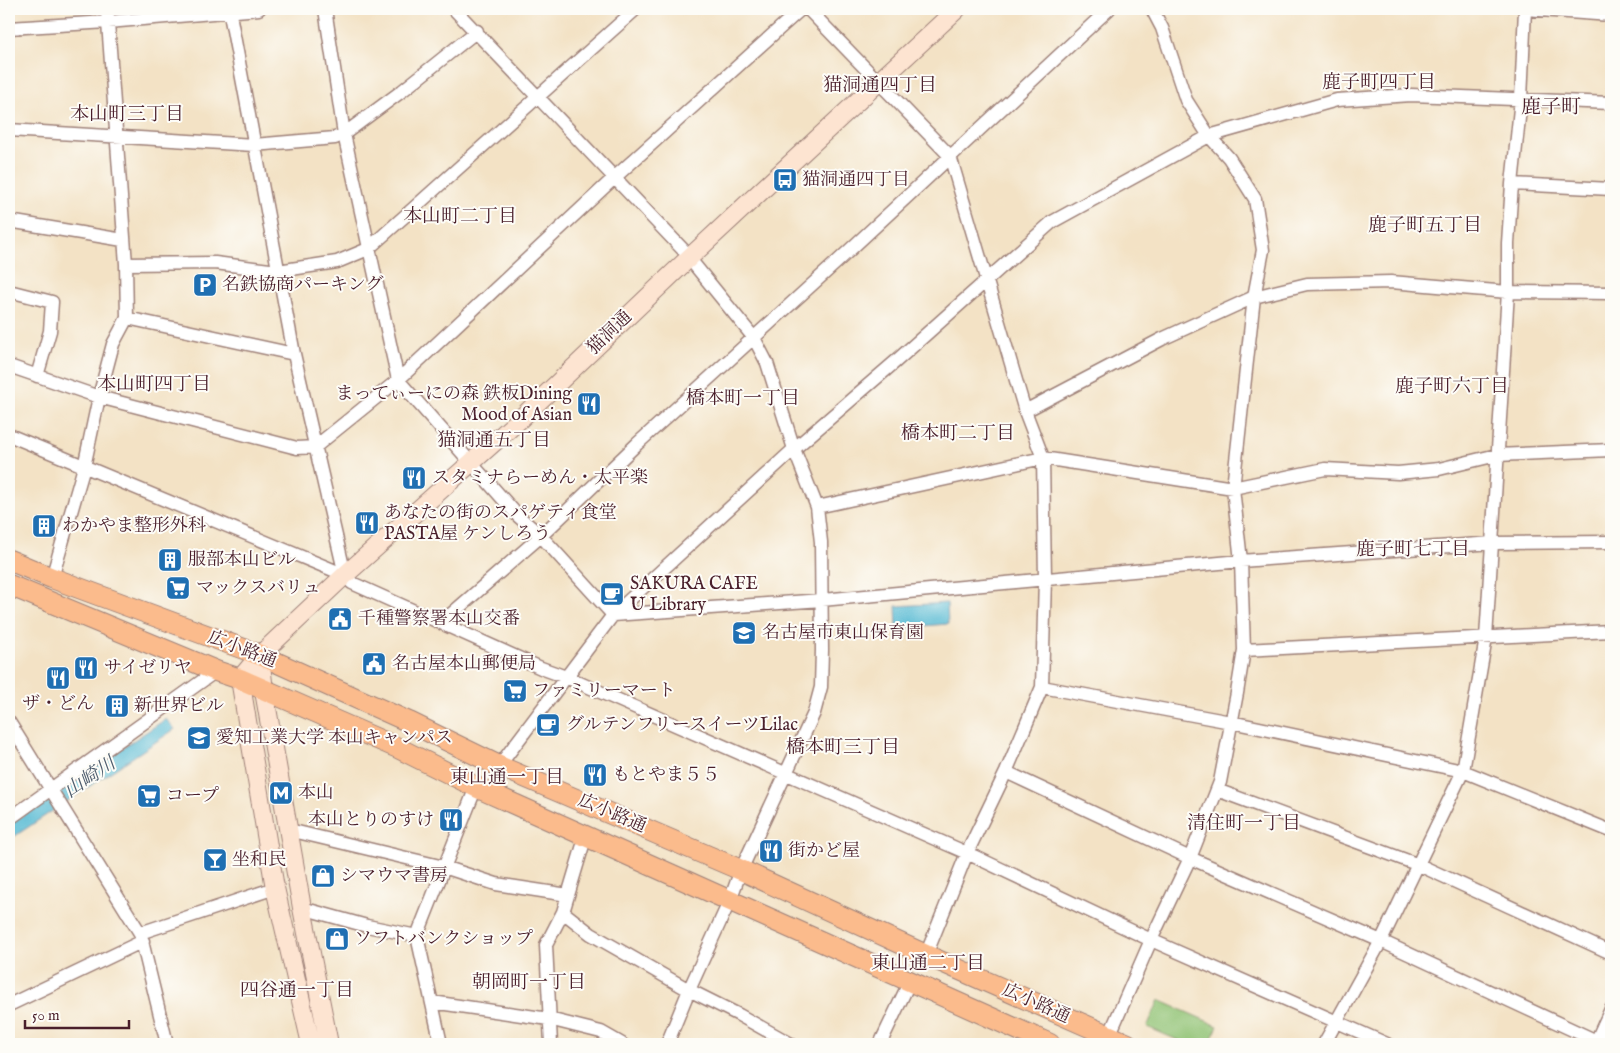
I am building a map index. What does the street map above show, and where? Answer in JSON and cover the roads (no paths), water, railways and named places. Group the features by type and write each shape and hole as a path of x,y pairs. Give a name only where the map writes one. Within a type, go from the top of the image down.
{"main road":[{"name":"広小路通","path":"9,560 52,578 260,655 408,722 499,766 741,870 926,955 1128,1044"},
{"name":"広小路通","path":"9,585 216,671 240,679 398,748 476,787 1050,1044"}],"street":[{"path":"9,28 108,15 259,9"},
{"path":"325,9 344,134 398,380 518,516 541,536 613,615"},
{"path":"454,9 690,257 754,338 767,363 794,450 817,507 821,542 821,687 814,713 741,870 730,900 667,1044"},
{"path":"126,264 215,263 278,271 337,262 368,248 636,9"},
{"path":"9,366 99,397 297,448 315,447 398,380 614,178 801,9"},
{"path":"808,9 950,156 988,280 992,302 1025,412 1043,458 1045,578 1042,687 1006,772 967,852 926,955"},
{"name":"猫洞通","path":"240,679 260,655 345,575 518,421 690,257 957,9"},
{"path":"441,623 541,536 637,444 1109,9"},
{"path":"1109,1036 1151,940 1190,858 1220,782 1244,650 1241,561 1233,488 1254,297 1263,250 1255,200 1229,158 1209,136 1186,100 1162,28 1152,9"},
{"path":"1324,1044 1381,941 1464,771 1486,638 1508,292 1508,243 1512,184 1522,99 1525,9 1611,15"},
{"path":"229,10 294,354 345,575"},
{"path":"52,578 84,467 113,344 127,318 126,264 108,15"},
{"path":"9,130 254,145 335,138 344,134 402,91 477,31"},
{"path":"499,766 613,615 794,450 1052,222 1209,136 1337,100 1411,95 1611,103"},
{"path":"1512,184 1611,189"},
{"path":"9,221 124,240"},
{"path":"1025,412 1162,339 1254,297 1307,284 1391,282 1508,292 1611,292"},
{"path":"9,291 52,302 50,331 38,376"},
{"path":"127,318 294,354"},
{"path":"9,434 345,575 352,583 541,668 566,677 967,852 1151,940 1387,1044"},
{"path":"817,507 1043,458 1233,488 1325,469 1398,473 1439,470 1498,455 1611,450"},
{"path":"613,615 822,600 1241,561 1493,543 1611,542"},
{"path":"1244,650 1611,631"},
{"path":"260,655 264,691 302,908 330,1044"},
{"path":"9,819 216,671"},
{"path":"240,679 275,888 311,1044"},
{"path":"1042,687 1231,722 1464,771 1611,831"},
{"path":"9,722 64,808 142,937 167,1044"},
{"path":"1006,772 1190,858 1381,941 1598,1043 1611,1009"},
{"path":"441,1044 417,936 476,787"},
{"path":"1217,790 1419,865 1611,953"},
{"path":"289,830 444,867 496,884 568,895"},
{"path":"551,1044 546,945 563,912 586,836"},
{"path":"9,1005 142,937 275,888"},
{"path":"302,908 366,926 417,936"},
{"path":"563,912 590,934 689,990 791,1044"},
{"path":"880,1044 910,981"},
{"path":"432,1002 549,1019 601,1032 622,1044"}],"water":[{"path":"947,603 948,624 897,628 896,606"},
{"name":"山崎川","path":"166,719 175,729 9,840 9,825 58,790"}],"place":[{"name":"猫洞通四丁目","path":"785,180"},
{"name":"名鉄協商パーキング","path":"205,285"},
{"name":"まってぃーにの森 鉄板Dining Mood of Asian","path":"589,404"},
{"name":"スタミナらーめん・太平楽","path":"414,478"},
{"name":"あなたの街のスパゲティ食堂 PASTA屋 ケンしろう","path":"367,523"},
{"name":"わかやま整形外科","path":"44,526"},
{"name":"服部本山ビル","path":"170,560"},
{"name":"マックスバリュ","path":"178,588"},
{"name":"SAKURA CAFE U Library","path":"612,594"},
{"name":"千種警察署本山交番","path":"340,619"},
{"name":"名古屋市東山保育園","path":"744,633"},
{"name":"名古屋本山郵便局","path":"374,664"},
{"name":"サイゼリヤ","path":"86,668"},
{"name":"ザ・どん","path":"58,678"},
{"name":"ファミリーマート","path":"515,691"},
{"name":"新世界ビル","path":"117,706"},
{"name":"グルテンフリースイーツLilac","path":"548,725"},
{"name":"愛知工業大学 本山キャンパス","path":"199,738"},
{"name":"もとやま５５","path":"595,775"},
{"name":"本山","path":"281,793"},
{"name":"コープ","path":"149,796"},
{"name":"本山とりのすけ","path":"451,820"},
{"name":"街かど屋","path":"771,851"},
{"name":"坐和民","path":"215,860"},
{"name":"シマウマ書房","path":"323,876"},
{"name":"ソフトバンクショップ","path":"337,939"}],"district":[{"name":"鹿子町四丁目","path":"1379,83"},
{"name":"猫洞通四丁目","path":"880,86"},
{"name":"鹿子町","path":"1551,107"},
{"name":"本山町三丁目","path":"127,115"},
{"name":"本山町二丁目","path":"460,217"},
{"name":"鹿子町五丁目","path":"1425,226"},
{"name":"本山町四丁目","path":"154,385"},
{"name":"鹿子町六丁目","path":"1452,387"},
{"name":"橋本町一丁目","path":"743,399"},
{"name":"橋本町二丁目","path":"958,434"},
{"name":"猫洞通五丁目","path":"494,441"},
{"name":"鹿子町七丁目","path":"1413,550"},
{"name":"橋本町三丁目","path":"843,748"},
{"name":"東山通一丁目","path":"507,778"},
{"name":"清住町一丁目","path":"1244,824"},
{"name":"東山通二丁目","path":"928,964"},
{"name":"朝岡町一丁目","path":"529,983"},
{"name":"四谷通一丁目","path":"297,991"}]}
